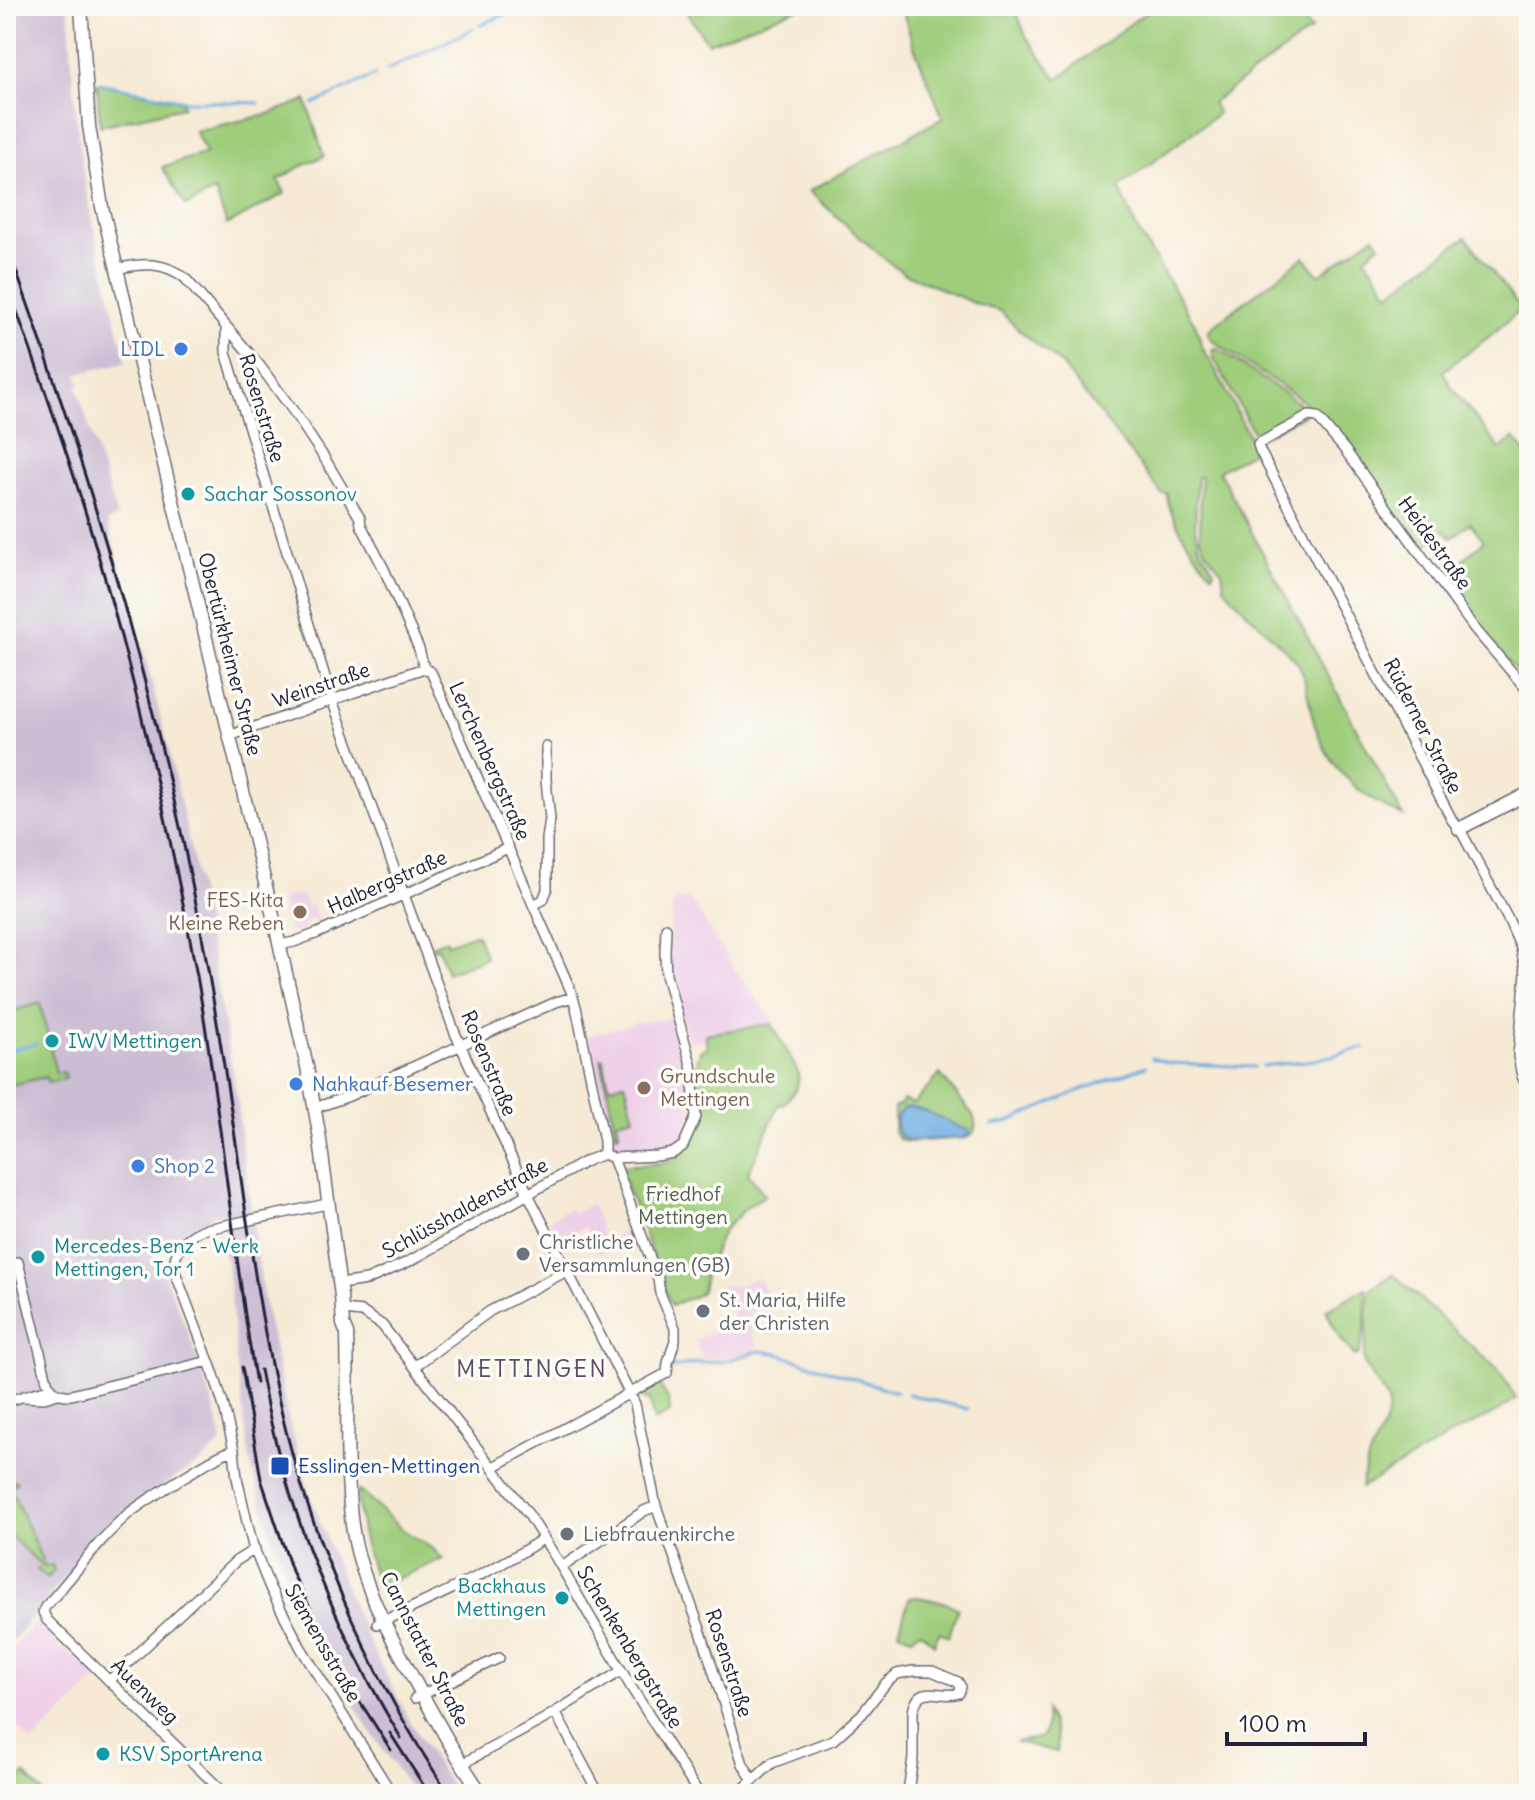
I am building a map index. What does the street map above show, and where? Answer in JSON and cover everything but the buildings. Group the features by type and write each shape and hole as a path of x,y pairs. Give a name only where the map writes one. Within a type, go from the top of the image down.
{"main road":[{"name":"Obertürkheimer Straße","path":"81,6 96,176 280,945 315,1108 332,1236"},
{"path":"1459,829 1529,793"},
{"name":"Cannstatter Straße","path":"332,1236 343,1310 340,1336 342,1490 345,1526 357,1577 442,1745 473,1794"},
{"name":"Cannstatter Straße","path":"418,1696 482,1794"}],"street":[{"name":"Lerchenbergstraße","path":"116,269 150,263 172,269 185,278 260,366 294,412 340,483 384,569 419,649 424,668 431,672 573,997 604,1144 675,1328 666,1375 631,1394"},
{"name":"Rosenstraße","path":"226,326 226,352 332,700 460,1045 528,1194 631,1394 656,1506 743,1764 752,1779"},
{"name":"Heidestraße","path":"1312,416 1317,417 1336,437 1467,619 1529,692"},
{"name":"Rüderner Straße","path":"1312,416 1258,444 1259,449 1452,820 1515,933 1528,973 1518,1050 1520,1068 1529,1090"},
{"name":"Weinstraße","path":"229,736 424,668"},
{"path":"533,905 544,899 547,890 550,819 546,747"},
{"name":"Halbergstraße","path":"280,945 304,938 508,848"},
{"path":"608,1156 673,1153 685,1143 696,1117 691,1064 666,975 666,928"},
{"path":"315,1108 349,1096 573,997"},
{"name":"Schlüsshaldenstraße","path":"340,1284 367,1280 410,1261 591,1158 608,1156"},
{"name":"Siemensstraße","path":"327,1204 205,1228 183,1243 175,1258 174,1273 224,1407 239,1488 255,1549 276,1601 388,1793"},
{"path":"18,1262 47,1381 54,1391"},
{"path":"415,1366 490,1311 567,1271"},
{"name":"Schenkenbergstraße","path":"343,1310 359,1311 379,1321 521,1503 699,1794"},
{"path":"6,1402 31,1392 73,1394 209,1361"},
{"path":"493,1467 631,1394"},
{"name":"Auenweg","path":"225,1794 47,1620 43,1612 106,1536 129,1514 205,1464 234,1450"},
{"path":"562,1567 656,1506"},
{"path":"380,1622 485,1573 544,1538"},
{"path":"109,1681 236,1561 255,1549"},
{"path":"418,1696 499,1658"},
{"path":"462,1764 621,1671"},
{"path":"738,1794 776,1761 831,1742 862,1714 894,1676 913,1671 932,1671 958,1682 961,1687 959,1693 953,1696 927,1693 915,1704 909,1785"},
{"path":"555,1712 599,1794"}],"shaded area":[{"path":"6,6 68,6 83,173 126,362 77,374 80,386 77,387 117,517 107,522 168,746 192,854 238,1104 264,1301 287,1413 308,1490 354,1609 409,1720 456,1794 416,1794 409,1787 370,1731 333,1669 283,1567 250,1462 227,1260 223,1255 222,1237 225,1230 222,1213 188,1228 156,1254 213,1404 221,1444 200,1462 141,1500 76,1565 6,1648"},
{"name":"FES-Kita Kleine Reben","path":"302,894 308,907 312,905 320,923 316,925 313,919 304,923 305,930 294,933 289,931 281,898"},
{"path":"690,899 742,980 775,1023 706,1033 706,1039 689,1042 675,995 669,945 673,900"},
{"name":"Grundschule Mettingen","path":"670,1017 686,1065 690,1121 682,1138 672,1149 616,1152 611,1147 588,1036"},
{"path":"592,1204 605,1241 625,1233 629,1242 599,1254 585,1227 560,1240 549,1219 570,1208 573,1213"},
{"path":"758,1278 772,1302 747,1315 758,1350 703,1359 695,1339 724,1328 722,1322 734,1317 722,1285 737,1286"},
{"path":"37,1620 44,1623 43,1630 61,1648 99,1678 32,1743 6,1715 6,1656"}],"green space":[{"path":"682,6 804,6 708,43"},
{"path":"901,6 1014,6 1026,36 1057,79 1154,6 1292,6 1311,30 1212,103 1218,113 1215,116 1119,187 1137,229 1196,326 1202,347 1256,450 1219,471 1403,816 1371,799 1334,763 1317,733 1305,681 1297,662 1224,587 1222,571 1207,553 1200,537 1201,477 1197,477 1195,529 1200,548 1214,570 1213,574 1184,536 1167,494 1162,494 1061,364 1000,311 904,273 809,191 943,118"},
{"path":"97,83 182,101 183,107 100,126"},
{"path":"306,100 324,156 278,180 285,193 227,225 215,191 186,206 162,167 206,153 195,131 266,115"},
{"path":"1374,236 1380,245 1365,257 1389,293 1466,237 1521,309 1443,371 1450,385 1500,449 1514,438 1529,457 1529,686 1477,625 1443,578 1484,541 1470,523 1452,538 1445,530 1422,549 1348,448 1318,414 1208,335 1218,322 1304,257 1319,275"},
{"path":"1217,348 1296,401 1305,414 1264,436 1255,436 1214,358 1212,349"},
{"path":"474,934 486,958 447,973 438,948 431,946 446,940 448,944"},
{"path":"40,1003 56,1073 64,1072 65,1078 48,1083 46,1077 6,1086 6,1013"},
{"name":"Friedhof Mettingen","path":"772,1024 799,1074 797,1088 783,1105 779,1104 748,1174 765,1195 748,1206 723,1231 705,1275 702,1291 671,1305 619,1166 665,1162 683,1152 690,1143 700,1112 697,1063 700,1051 707,1047 705,1034"},
{"path":"601,1058 609,1086 625,1083 634,1117 617,1121 619,1133 616,1134"},
{"path":"940,1074 973,1115 974,1131 966,1138 907,1142 898,1139 894,1132 894,1108 901,1105 903,1100 914,1104"},
{"path":"1393,1274 1497,1369 1516,1399 1361,1488 1388,1409 1385,1397 1364,1362 1369,1291"},
{"path":"1366,1288 1365,1325 1359,1354 1355,1356 1339,1337 1326,1310"},
{"path":"658,1382 669,1401 670,1413 654,1421 649,1399 645,1400 641,1391"},
{"path":"15,1480 17,1483 10,1487 45,1567 52,1565 54,1570 48,1578 37,1570 41,1565 6,1532 6,1486"},
{"path":"358,1491 400,1528 443,1559 378,1587 364,1540"},
{"path":"917,1597 958,1608 949,1636 939,1632 934,1644 920,1631 912,1637 899,1632 909,1598"},
{"path":"1046,1711 1057,1742 1057,1752 1016,1742 1044,1734"},
{"path":"25,1774 44,1794 6,1794 6,1792"}],"water":[{"path":"908,1107 970,1131 970,1135 909,1141 899,1135 896,1126 898,1114"}],"waterway":[{"path":"480,25 526,6"},
{"path":"387,70 473,29"},
{"path":"314,104 375,75"},
{"path":"100,83 187,101 259,103"},
{"path":"7,1051 35,1044"},
{"path":"1262,1066 1314,1060 1364,1048"},
{"path":"1152,1058 1169,1063 1254,1067"},
{"path":"992,1125 1008,1122 1146,1066"},
{"path":"671,1368 725,1361 760,1351 775,1353 896,1392"},
{"path":"908,1394 968,1409"}],"railway":[{"path":"6,243 90,489 160,740 208,969 264,1326 299,1479 352,1619 397,1709 449,1794"},
{"path":"6,282 85,511 118,626 161,800 197,976 256,1383"},
{"path":"242,1367 261,1479 293,1574 346,1680 391,1750"},
{"path":"260,1370 282,1466 314,1560 354,1651 401,1738"},
{"path":"390,1733 429,1794"}],"place":[{"name":"LIDL","path":"181,349"},
{"name":"Sachar Sossonov","path":"188,494"},
{"name":"FES-Kita Kleine Reben","path":"300,912"},
{"name":"IWV Mettingen","path":"52,1041"},
{"name":"Nahkauf Besemer","path":"296,1084"},
{"name":"Grundschule Mettingen","path":"644,1088"},
{"name":"Shop 2","path":"138,1166"},
{"name":"Christliche Versammlungen (GB)","path":"523,1254"},
{"name":"Mercedes-Benz - Werk Mettingen, Tor 1","path":"38,1257"},
{"name":"St. Maria, Hilfe der Christen","path":"703,1311"},
{"name":"Esslingen-Mettingen","path":"280,1466"},
{"name":"Liebfrauenkirche","path":"567,1534"},
{"name":"Backhaus Mettingen","path":"562,1598"},
{"name":"KSV SportArena","path":"103,1754"}],"district":[{"name":"METTINGEN","path":"532,1369"}]}
